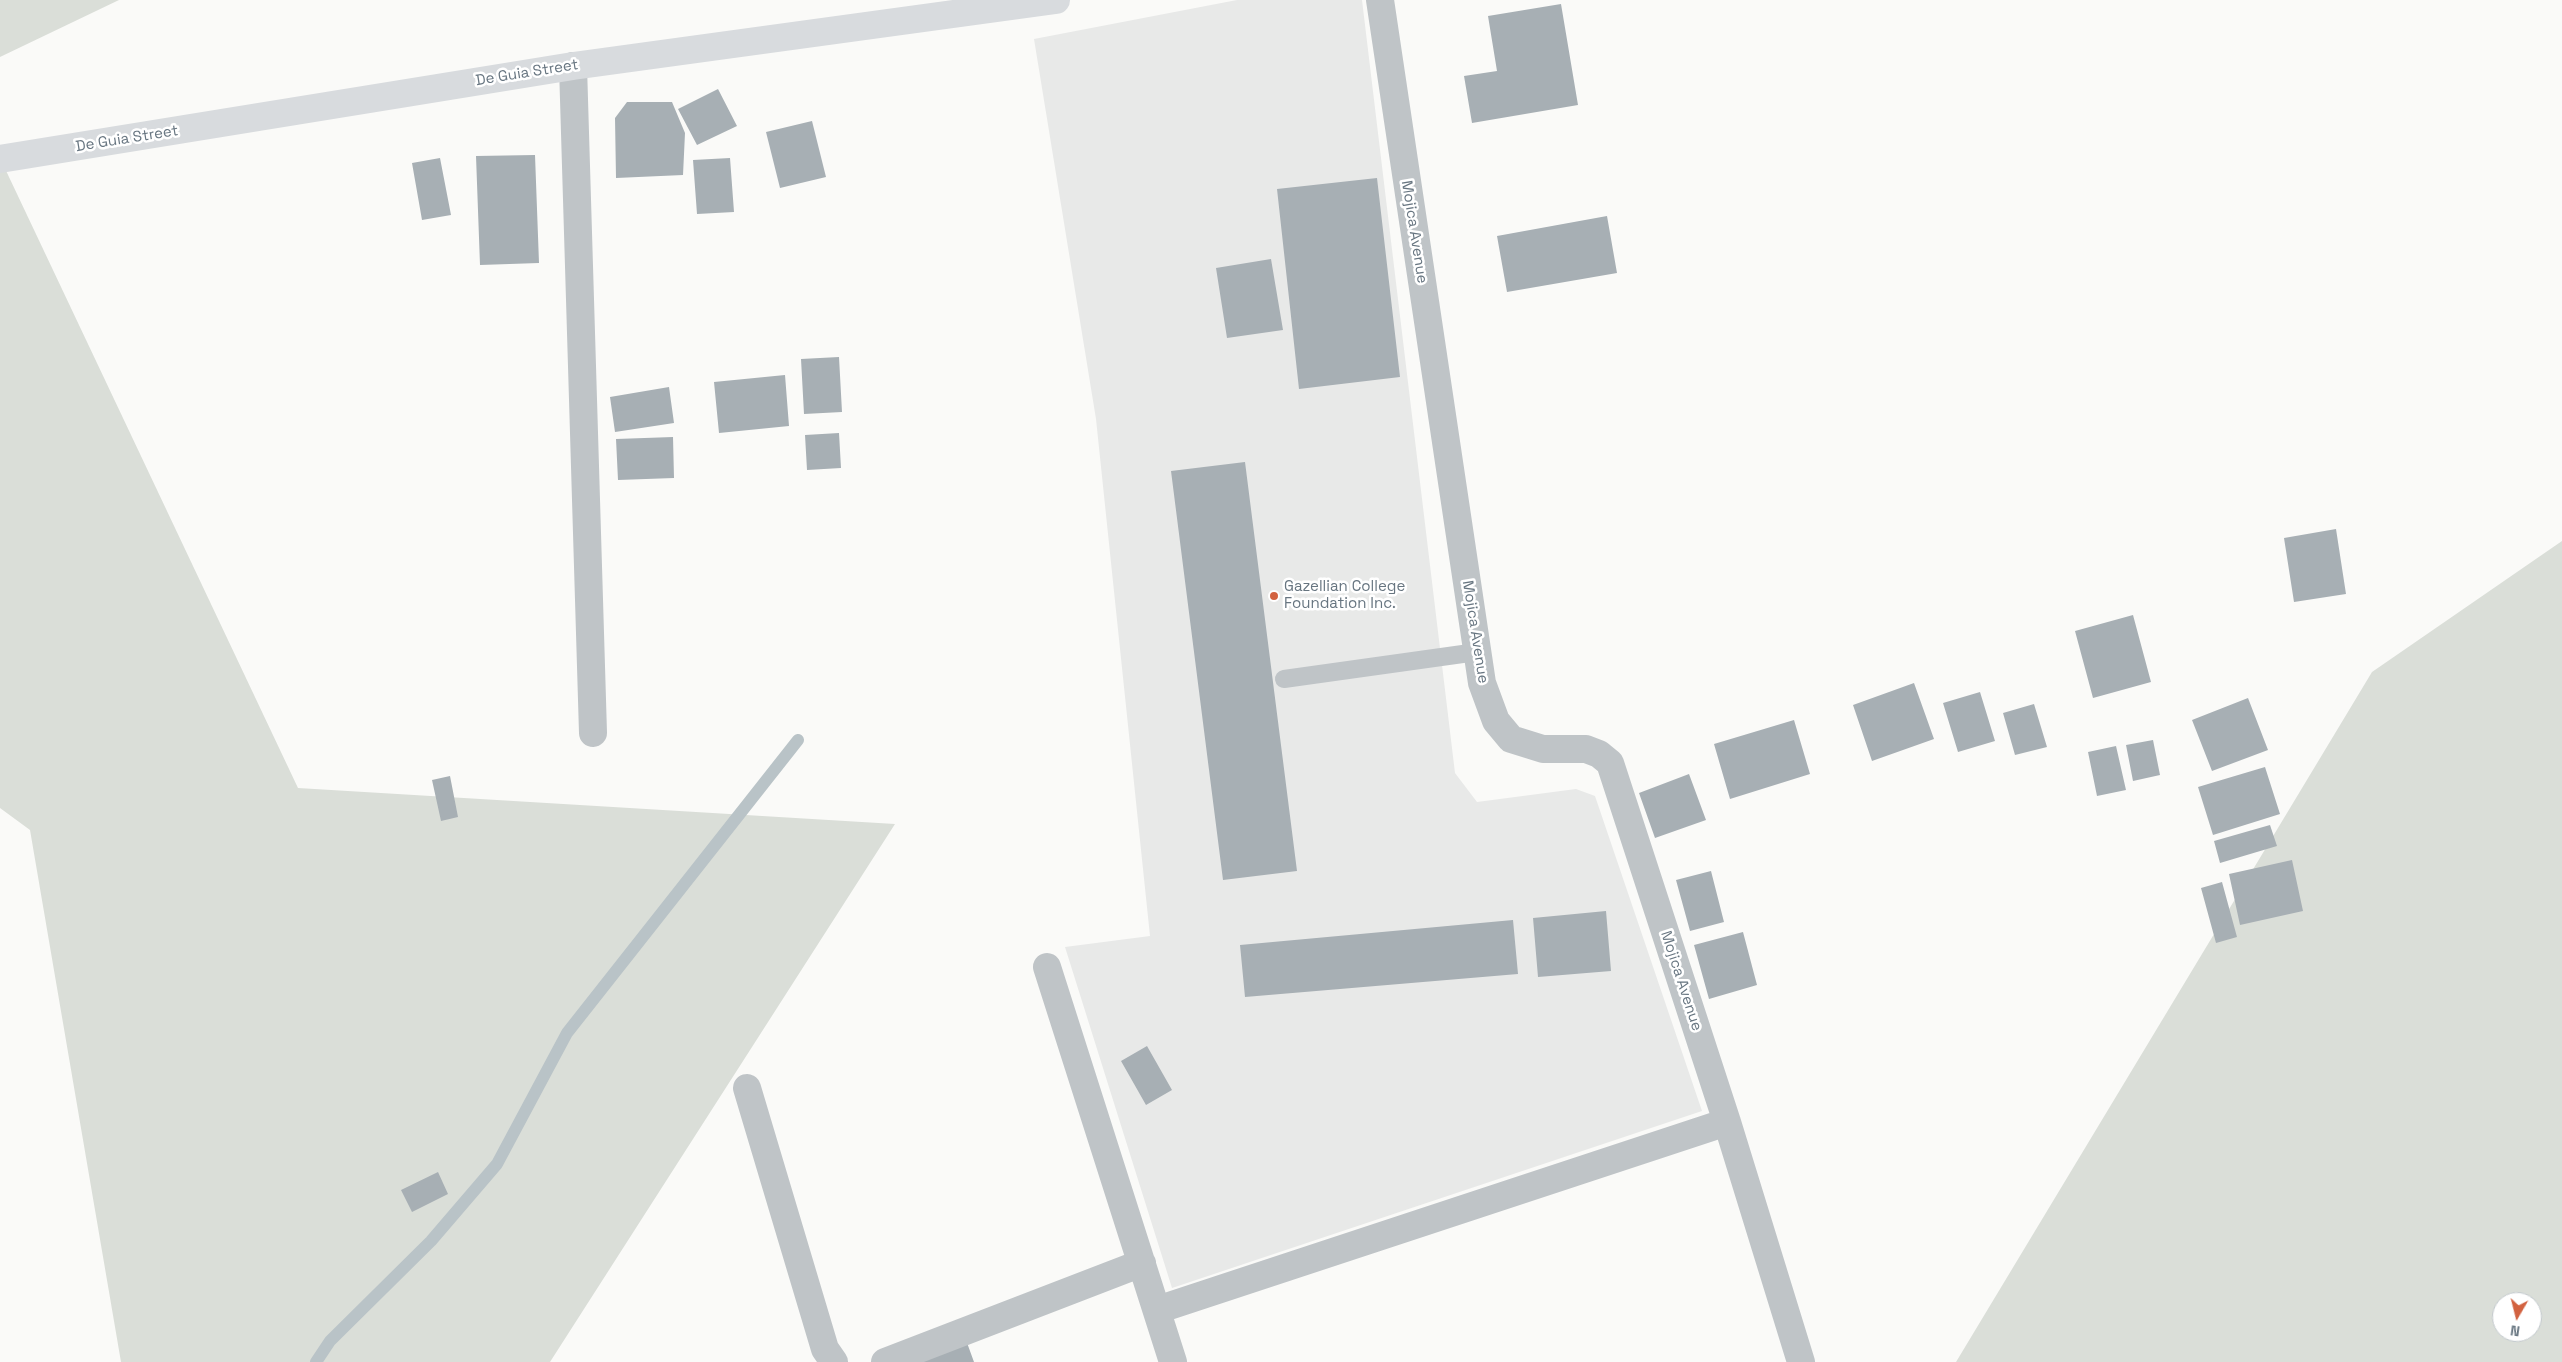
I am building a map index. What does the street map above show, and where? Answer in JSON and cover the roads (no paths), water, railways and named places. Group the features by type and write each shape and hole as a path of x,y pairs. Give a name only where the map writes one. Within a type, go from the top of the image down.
{"main road":[{"name":"De Guia Street","path":"0,160 572,66 1056,0"}],"street":[{"name":"Mojica Avenue","path":"1380,0 1482,683 1496,721 1512,739 1543,749 1586,749 1599,754 1610,763 1727,1122 1802,1362"},
{"path":"572,66 593,733"},
{"path":"1047,967 1173,1362"},
{"path":"747,1088 825,1349 834,1362"},
{"path":"1157,1310 1727,1122"},
{"path":"885,1362 1142,1263"}],"lane":[{"path":"1284,679 1478,652"}],"waterway":[{"path":"316,1362 330,1341 431,1241 497,1164 567,1033 798,740"}],"place":[{"name":"Gazellian College Foundation Inc.","path":"1274,596"}]}
